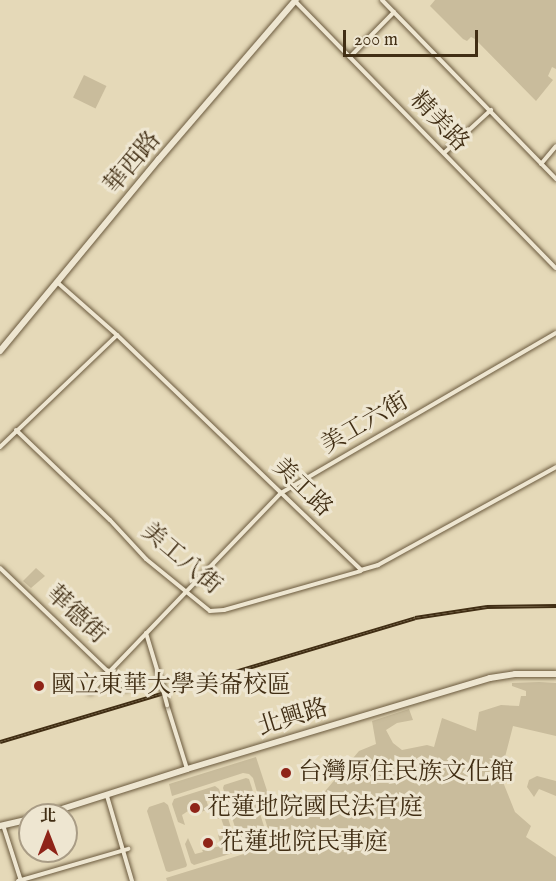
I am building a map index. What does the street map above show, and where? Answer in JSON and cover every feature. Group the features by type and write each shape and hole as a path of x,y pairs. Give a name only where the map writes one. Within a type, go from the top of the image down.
{"street":[{"name":"精美路","path":"296,0 556,268"},
{"name":"華西路","path":"0,351 296,0"},
{"path":"382,0 556,178"},
{"path":"350,57 394,12"},
{"path":"444,153 491,110"},
{"path":"541,164 556,146"},
{"name":"美工路","path":"57,282 117,335 361,570"},
{"name":"美工六街","path":"90,692 281,493 556,333"},
{"path":"0,447 117,335"},
{"name":"美工八街","path":"16,430 110,520 146,560 210,611 224,610 361,570"},
{"path":"361,570 378,565 556,468"},
{"name":"華德街","path":"0,568 126,689"},
{"path":"146,632 187,768"},
{"name":"北興路","path":"78,805 187,768 490,678 515,674 556,674"},
{"path":"107,796 126,850 132,881"},
{"path":"18,822 2,825 20,881 126,850"}],"shaded area":[{"path":"435,0 556,0 556,69 552,67 548,76 553,80 536,101 475,39 471,37 467,41 463,39 430,6"},
{"path":"84,75 106,86 96,108 73,97"},
{"path":"36,568 45,576 31,588 23,581"},
{"path":"512,683 556,683 556,736 513,726 505,757 507,770 499,772 515,812 531,826 526,837 556,857 556,881 167,881 166,878 270,846 272,843 253,778 249,774 243,773 172,796 169,784 256,757 276,818 318,808 321,796 359,751 376,744 372,721 409,709 413,720 397,723 386,730 393,743 402,750 427,745 434,747 442,718 476,731 479,712 501,705 519,706 521,696 526,696 526,691 512,686"},
{"path":"537,776 556,781 556,796 539,789 534,797 527,787 529,780"},
{"path":"249,779 268,839 245,849 241,847 223,788 224,785"},
{"path":"215,786 219,789 237,847 236,852 194,865 191,863 185,844 188,838 195,854 221,846 218,835 225,830 221,818 218,819 214,812 214,808 218,807 215,797 206,799 209,809 201,812 200,804 190,805 187,808 190,813 188,811 182,815 185,825 178,822 172,804 174,799"},
{"path":"164,802 168,805 187,865 169,872 166,871 147,811 149,807"}],"railway":[{"path":"0,742 415,618 487,607 556,606"}],"place":[{"name":"國立東華大學美崙校區","path":"39,686"},
{"name":"台灣原住民族文化館","path":"286,773"},
{"name":"花蓮地院國民法官庭","path":"195,808"},
{"name":"花蓮地院民事庭","path":"208,843"}]}
